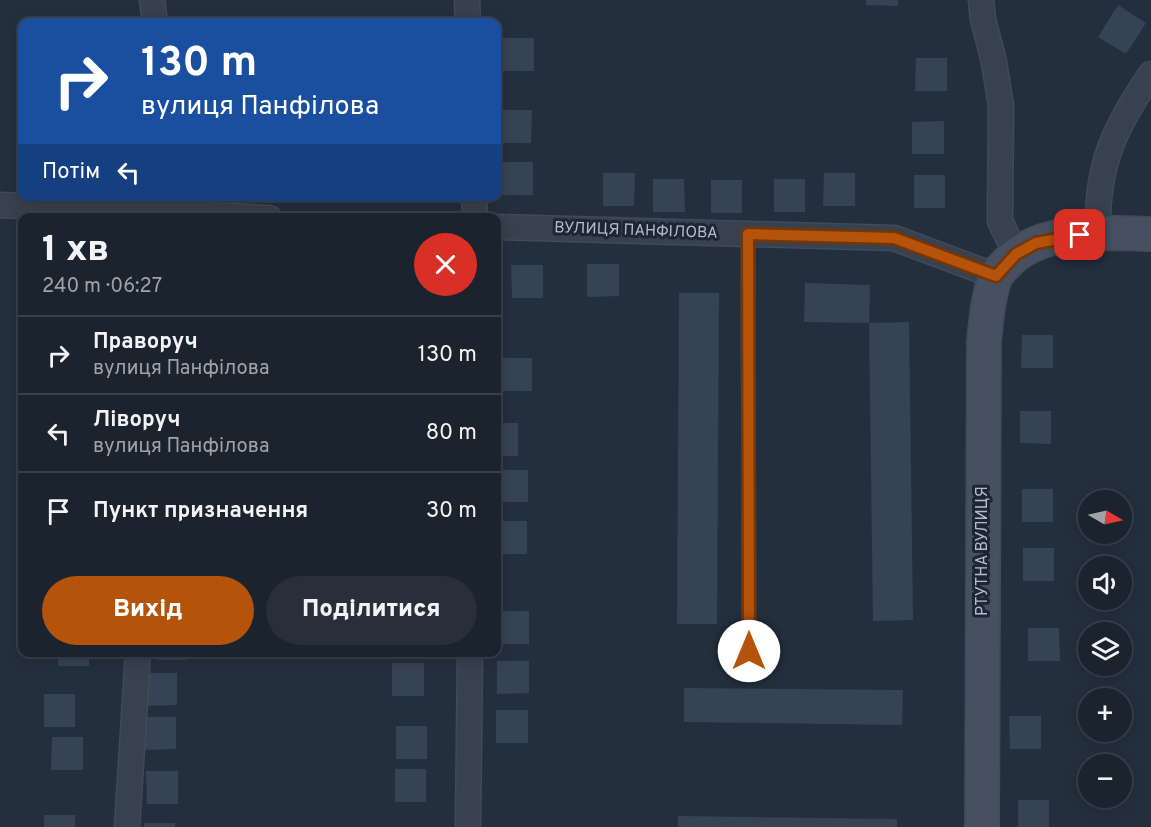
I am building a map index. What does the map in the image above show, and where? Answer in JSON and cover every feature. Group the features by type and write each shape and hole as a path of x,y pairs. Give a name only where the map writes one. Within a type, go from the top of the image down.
{"main road":[{"path":"1006,265 1036,243 1062,236 1098,233 1151,234"},
{"name":"РТУТНА ВУЛИЦЯ","path":"982,827 984,342 988,306 1006,265"}],"street":[{"path":"152,0 154,18"},
{"path":"467,0 468,18"},
{"path":"981,0 1001,106 1000,221 1006,265"},
{"path":"1098,233 1097,200 1105,162 1114,135 1130,104 1151,74"},
{"path":"0,205 163,209 210,213"},
{"name":"ВУЛИЦЯ ПАНФІЛОВА","path":"501,227 894,238 1006,265"},
{"path":"128,827 138,657"},
{"path":"468,827 470,657"}],"lane":[{"path":"748,234 749,651"}],"building":[{"path":"866,0 898,0 898,6 866,5"},
{"path":"1118,5 1146,23 1126,54 1098,37"},
{"path":"503,38 534,38 534,71 503,71"},
{"path":"916,58 947,58 947,91 915,91"},
{"path":"501,110 532,110 531,143 501,143"},
{"path":"944,121 944,154 912,154 912,122"},
{"path":"502,162 533,162 533,195 502,195"},
{"path":"603,173 635,173 634,206 603,206"},
{"path":"824,173 855,173 855,206 823,206"},
{"path":"914,175 945,175 945,208 914,208"},
{"path":"653,179 684,179 685,212 653,212"},
{"path":"774,179 805,179 805,212 774,212"},
{"path":"711,180 742,180 742,213 711,213"},
{"path":"587,264 619,264 619,296 587,297"},
{"path":"511,265 543,265 543,298 512,298"},
{"path":"805,283 870,285 869,323 804,322"},
{"path":"679,293 719,293 717,624 677,624"},
{"path":"909,322 913,620 873,621 869,323"},
{"path":"1022,335 1053,335 1053,368 1021,368"},
{"path":"501,358 532,358 532,391 501,391"},
{"path":"1020,411 1051,411 1051,444 1020,443"},
{"path":"501,423 518,423 518,456 501,456"},
{"path":"501,470 528,470 528,502 501,502"},
{"path":"1022,489 1053,489 1053,522 1022,522"},
{"path":"501,521 527,521 527,554 501,554"},
{"path":"1023,548 1054,548 1054,581 1023,581"},
{"path":"501,611 529,611 529,644 501,644"},
{"path":"1028,628 1059,628 1060,661 1028,661"},
{"path":"58,657 89,657 89,666 58,666"},
{"path":"156,657 187,657 187,660 156,660"},
{"path":"497,661 529,661 529,693 497,694"},
{"path":"392,663 424,663 424,696 392,696"},
{"path":"145,673 177,673 177,705 145,706"},
{"path":"684,688 903,690 902,725 684,722"},
{"path":"44,694 75,694 75,727 44,727"},
{"path":"496,710 528,710 528,743 496,743"},
{"path":"1009,716 1041,716 1041,749 1010,749"},
{"path":"145,717 176,717 176,749 145,750"},
{"path":"396,726 427,726 427,759 396,759"},
{"path":"52,737 83,737 83,770 51,770"},
{"path":"395,769 426,769 426,802 395,802"},
{"path":"146,771 178,771 178,804 147,804"},
{"path":"1018,800 1049,800 1049,827 1018,827"},
{"path":"44,815 75,815 75,827 44,827"},
{"path":"678,816 897,819 897,827 678,827"},
{"path":"144,823 175,823 175,827 144,827"}],"route":[{"path":"749,651 748,234 894,238 959,260 996,276 1016,254 1036,243 1062,236 1080,235"}]}
